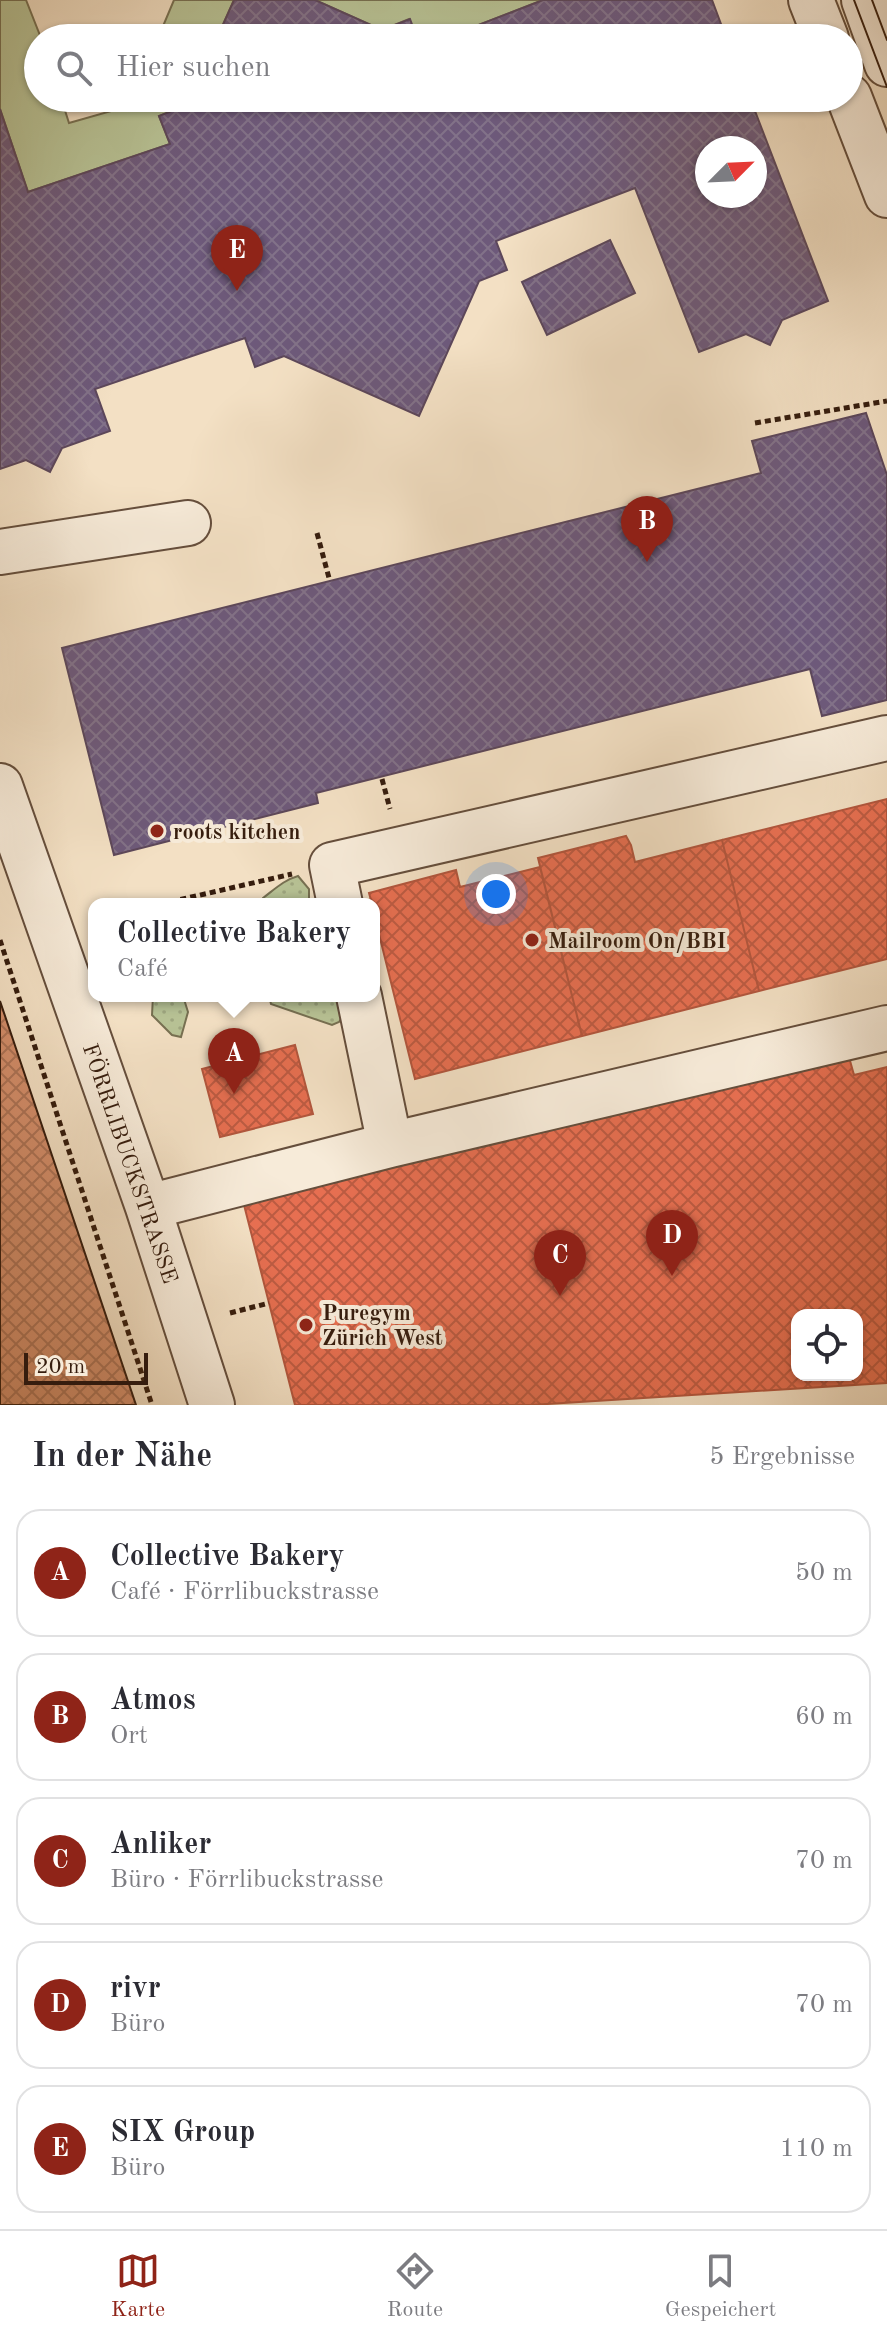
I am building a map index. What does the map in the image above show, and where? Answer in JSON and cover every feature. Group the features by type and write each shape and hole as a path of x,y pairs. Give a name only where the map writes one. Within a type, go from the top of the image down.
{"street":[{"path":"811,0 820,24"},
{"path":"864,0 887,64"},
{"path":"855,112 887,195"},
{"path":"0,552 188,523"},
{"path":"336,884 887,738"},
{"name":"FÖRRLIBUCKSTRASSE","path":"0,786 148,1207 212,1405"},
{"path":"360,1002 390,1145"},
{"path":"148,1207 390,1145 887,1028"}],"path":[{"path":"755,423 887,401"},
{"path":"317,533 329,578"},
{"path":"214,898 336,884"},
{"path":"0,940 152,1405"},
{"path":"230,1313 269,1303"}],"green space":[{"path":"0,0 26,0 35,24 24,24 24,112 65,112 69,123 108,112 169,112 159,116 170,144 28,192 0,109"},
{"path":"174,0 234,0 223,24 164,24"},
{"path":"315,0 543,0 481,24 411,24 409,19 397,24 369,24"},
{"path":"298,876 309,889 309,898 263,898"},
{"path":"153,1002 185,1002 188,1012 181,1037 172,1035 152,1015"},
{"path":"342,1002 345,1013 339,1022 332,1025 271,1004"}],"building: Handel":[{"path":"887,799 887,959 759,991 722,840"},
{"path":"626,836 635,862 722,840 759,991 582,1036 538,858"},
{"path":"540,867 582,1036 415,1079 380,938 380,898 370,898 369,893 456,870 460,887"},
{"path":"295,1045 313,1114 220,1137 202,1069"},
{"path":"847,1050 854,1075 887,1067 887,1383 531,1405 295,1405 243,1201"}],"building: Büros":[{"path":"234,0 315,0 369,24 223,24"},
{"path":"543,0 712,0 721,24 481,24"},
{"path":"0,109 28,192 170,144 159,116 169,112 755,112 765,136 695,136 695,208 767,208 767,142 828,301 782,320 770,345 746,334 699,352 635,188 496,241 507,270 479,281 419,416 284,356 255,367 245,338 95,389 110,431 62,448 50,472 26,460 0,469"},
{"path":"610,240 635,293 547,335 522,282"},
{"path":"866,413 887,475 887,700 822,716 810,669 316,793 318,803 114,855 62,648 761,473 752,441"}],"building: Sonstige":[{"path":"0,1001 136,1405 0,1405"}],"tram line":[{"path":"854,0 887,87"},
{"path":"872,0 887,40"}],"place":[{"name":"SIX Group","path":"237,291"},
{"name":"Atmos","path":"647,562"},
{"name":"roots kitchen","path":"157,831"},
{"name":"Mailroom On/BBI","path":"532,940"},
{"name":"Collective Bakery","path":"234,1094"},
{"name":"rivr","path":"672,1276"},
{"name":"Anliker","path":"560,1296"},
{"name":"Puregym Zürich West","path":"306,1325"}]}
